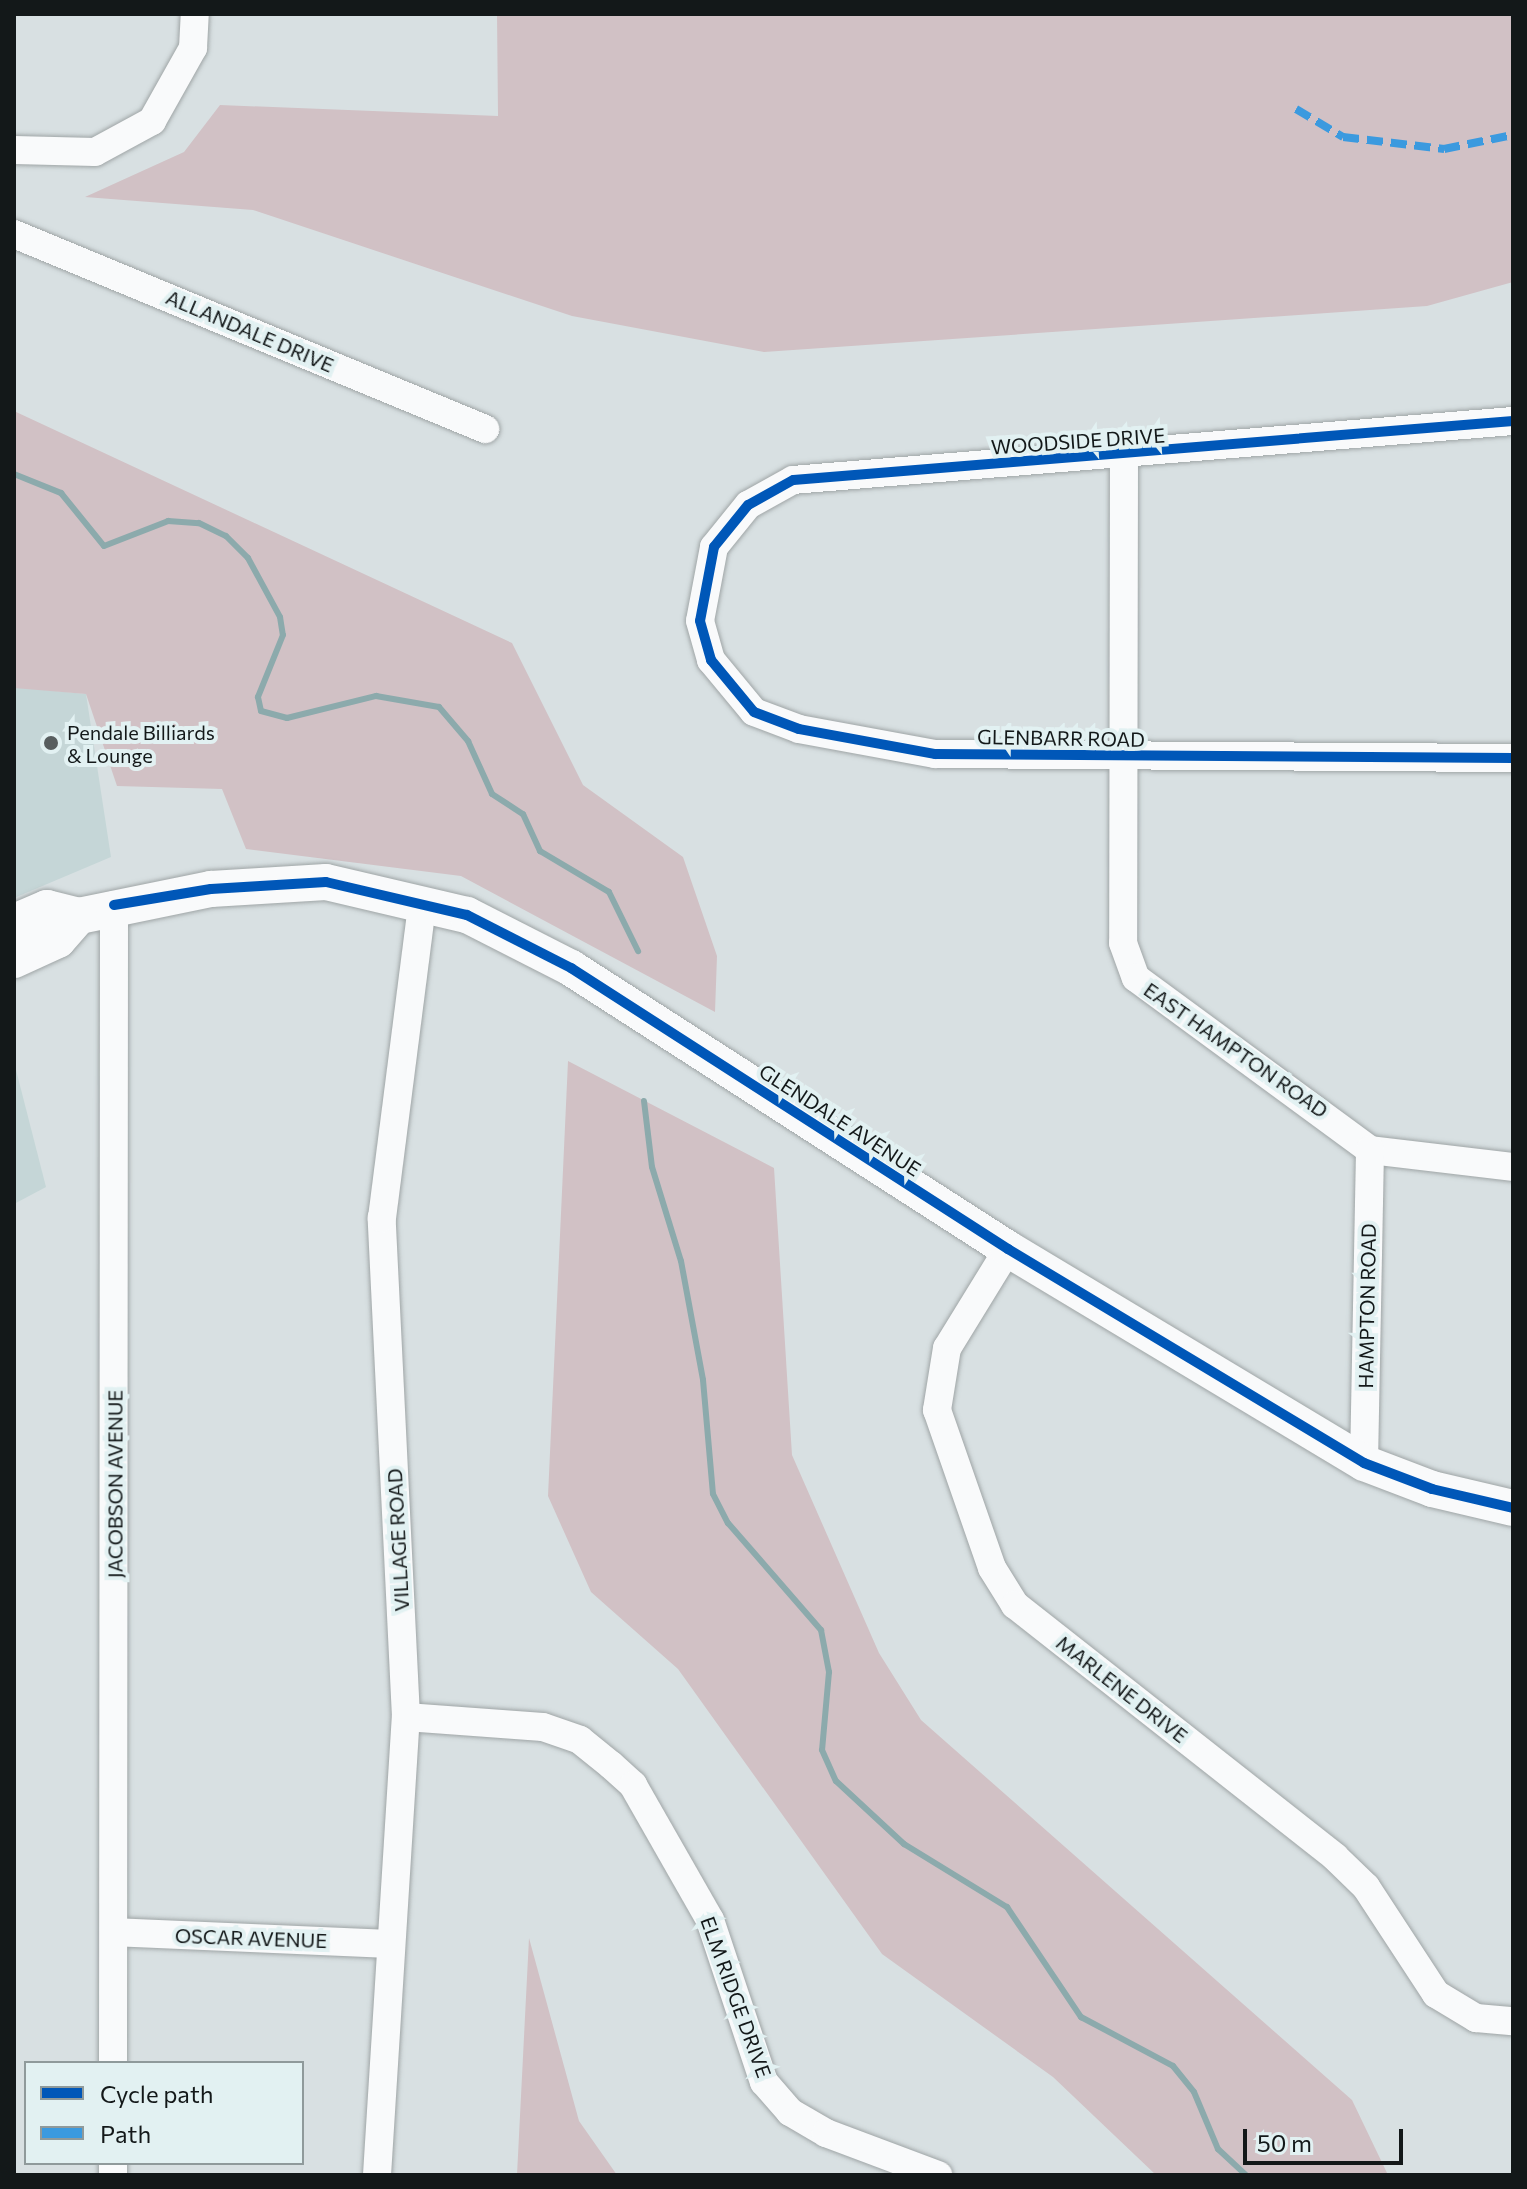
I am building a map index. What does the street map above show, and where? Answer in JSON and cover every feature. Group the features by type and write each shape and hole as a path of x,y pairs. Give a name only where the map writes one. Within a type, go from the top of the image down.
{"main road":[{"name":"GLENDALE AVENUE","path":"14,960 58,940 79,916 114,905 211,889 326,882 467,915 571,968 1008,1249 1364,1463 1432,1489 1513,1508"},
{"name":"GLENDALE AVENUE","path":"14,922 47,908 79,916"}],"street":[{"path":"14,150 95,152 152,121 193,48 195,14"},
{"name":"ALLANDALE DRIVE","path":"14,234 485,429"},
{"name":"WOODSIDE DRIVE","path":"703,589 714,547 740,516 793,480 1124,457 1513,421"},
{"name":"EAST HAMPTON ROAD","path":"1124,457 1123,943 1136,978 1370,1150"},
{"name":"GLENBARR ROAD","path":"703,589 700,621 711,660 754,712 799,729 935,754 1513,758"},
{"name":"JACOBSON AVENUE","path":"113,2061 114,905"},
{"name":"VILLAGE ROAD","path":"377,2175 388,1944 406,1717 382,1218 422,906"},
{"path":"1370,1150 1513,1167"},
{"name":"HAMPTON ROAD","path":"1364,1463 1370,1150"},
{"name":"MARLENE DRIVE","path":"1008,1249 947,1348 937,1410 992,1568 1015,1605 1335,1857 1366,1887 1436,1994 1476,2018 1513,2021"},
{"name":"ELM RIDGE DRIVE","path":"406,1717 543,1727 580,1740 611,1765 633,1785 710,1920 764,2082 790,2112 826,2133 938,2175"},
{"name":"OSCAR AVENUE","path":"114,1932 388,1944"}],"shaded area":[{"path":"497,14 1513,14 1513,282 1427,306 764,352 572,316 253,210 85,197 184,152 220,105 498,116"},
{"path":"14,411 512,643 583,785 683,857 717,956 715,1012 461,876 246,849 222,789 117,786 86,694 14,688"},
{"path":"14,687 86,694 111,857 14,898"},
{"path":"568,1061 774,1168 792,1455 879,1653 921,1720 1352,2100 1388,2175 1156,2175 1053,2077 882,1954 678,1669 591,1592 548,1496"},
{"path":"14,1062 46,1187 14,1204"},
{"path":"529,1938 579,2121 617,2175 517,2175"}],"waterway":[{"path":"14,474 61,493 104,546 168,521 199,523 226,536 248,558 280,617 283,635 258,697 261,711 287,718 376,696 439,707 468,741 492,794 523,814 540,851 609,892 638,951"},
{"path":"644,1101 652,1167 681,1261 703,1380 713,1494 728,1523 821,1630 829,1672 822,1750 836,1781 904,1844 1007,1907 1081,2017 1173,2066 1194,2092 1218,2149 1246,2175"}],"marked path":[{"path":"1296,109 1343,137 1444,149 1513,135"}],"cycle path":[{"path":"1513,421 793,480 748,505 714,547 700,621 711,660 754,712 799,729 935,754 1513,758"},
{"path":"114,905 211,889 326,882 467,915 571,968 1008,1249 1364,1463 1432,1489 1513,1508"}],"place":[{"name":"Pendale Billiards & Lounge","path":"51,743"}]}
